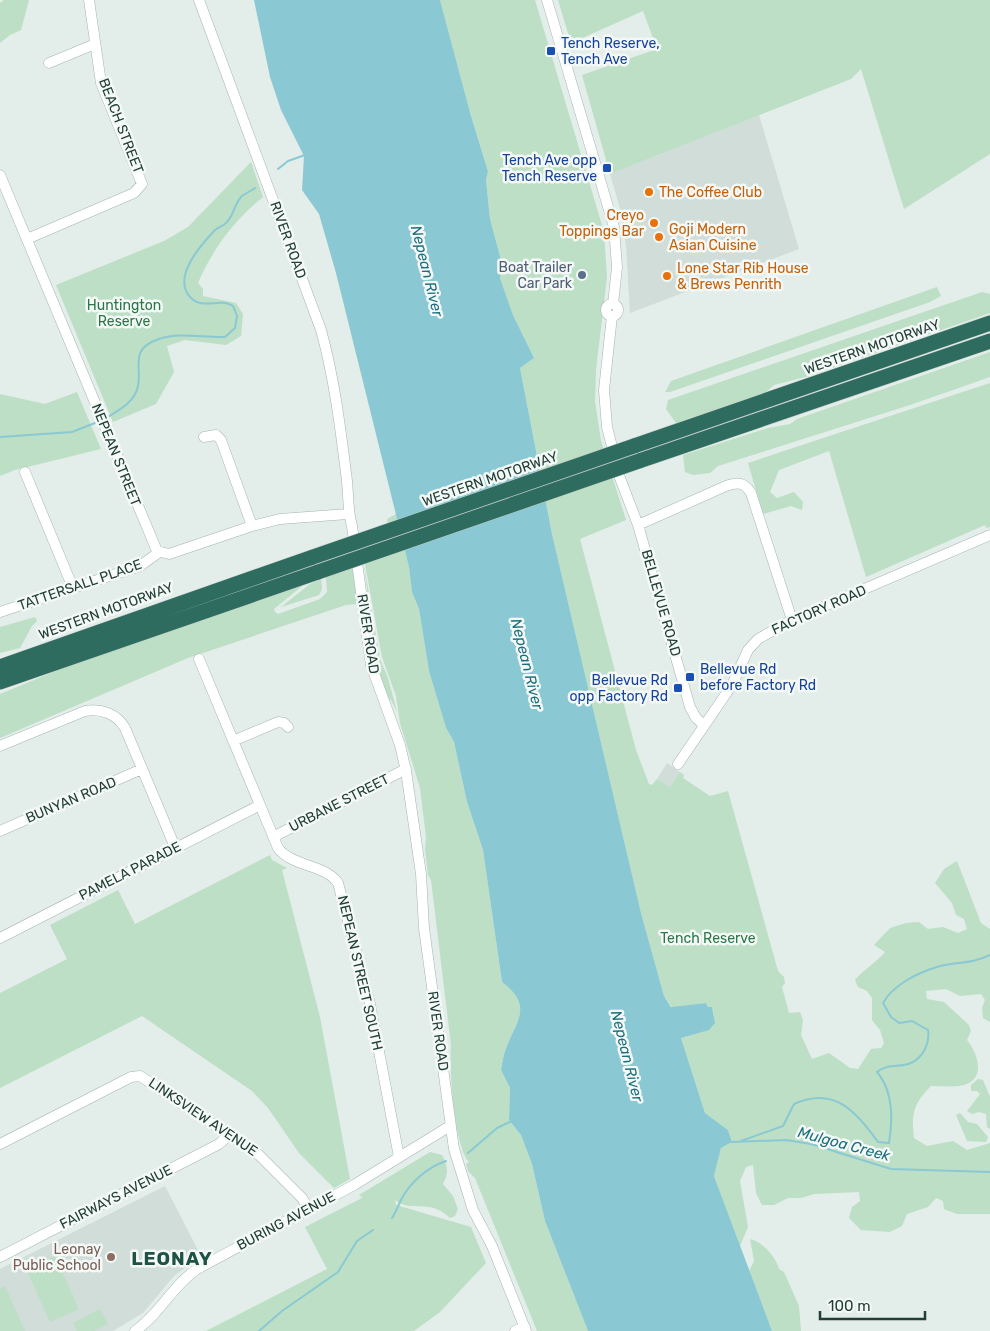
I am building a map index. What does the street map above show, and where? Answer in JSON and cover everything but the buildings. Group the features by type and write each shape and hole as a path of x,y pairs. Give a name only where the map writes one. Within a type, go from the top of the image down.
{"highway":[{"name":"WESTERN MOTORWAY","path":"0,682 53,656 636,454 990,323"},
{"name":"WESTERN MOTORWAY","path":"636,454 990,341"},
{"name":"WESTERN MOTORWAY","path":"0,667 53,656"},
{"path":"0,661 53,656"},
{"path":"0,688 31,677 53,656"}],"street":[{"name":"BEACH STREET","path":"27,238 134,193 141,186 142,180 101,83 89,0"},
{"name":"RIVER ROAD","path":"199,0 321,330 336,395 349,495 348,514 352,526 371,665 406,769 450,1126 457,1159 473,1210 492,1246 522,1330"},
{"name":"BELLEVUE ROAD","path":"547,0 614,227 617,267 613,304 608,306 606,310 612,316 604,401 609,438 620,478 638,525 690,707 696,718 704,725"},
{"path":"49,63 95,44"},
{"name":"NEPEAN STREET","path":"0,175 154,547 158,552"},
{"path":"204,437 216,435 223,443 252,526"},
{"path":"25,472 73,588"},
{"path":"638,525 726,486 739,483 744,484 752,493 792,620"},
{"path":"158,552 169,554 252,526 280,519 348,514"},
{"name":"FACTORY ROAD","path":"678,764 732,685 746,653 753,643 764,634 792,620 990,535"},
{"name":"TATTERSALL PLACE","path":"0,612 140,566 158,552"},
{"name":"NEPEAN STREET SOUTH","path":"199,659 273,837 283,854 331,876 338,883 370,1004 398,1157"},
{"path":"0,746 85,710 100,710 113,716 122,723 175,848"},
{"path":"233,741 278,722 284,723 288,727"},
{"name":"BUNYAN ROAD","path":"0,831 142,769"},
{"name":"URBANE STREET","path":"273,837 406,769"},
{"name":"PAMELA PARADE","path":"0,938 260,804"},
{"name":"LINKSVIEW AVENUE","path":"0,1144 137,1076 144,1078 263,1158 302,1198 309,1210"},
{"name":"BURING AVENUE","path":"135,1331 154,1316 179,1284 197,1269 309,1210 450,1126"},
{"name":"FAIRWAYS AVENUE","path":"0,1257 219,1144 229,1135"}],"shaded area":[{"path":"759,115 799,249 630,313 626,246 621,212 610,174"},
{"path":"667,763 680,772 670,787 657,779"},
{"name":"Leonay Public School","path":"165,1186 201,1256 174,1276 143,1313 113,1331 0,1331 0,1269"}],"green space":[{"path":"4,0 29,0 21,30 10,35 0,43 0,3"},
{"name":"Tench Reserve","path":"440,0 535,0 604,232 607,277 596,370 595,401 601,441 626,520 580,539 636,750 649,784 652,785 657,779 670,787 680,772 684,775 683,778 710,796 728,791 778,971 784,977 785,983 782,987 789,1013 800,1012 803,1020 801,1035 812,1059 829,1053 850,1068 858,1069 871,1049 881,1048 884,1043 880,1030 872,1020 872,998 867,991 858,987 855,980 885,952 874,945 890,928 906,923 919,922 928,929 943,927 958,933 967,929 964,919 956,915 952,903 935,883 944,869 957,861 981,923 990,929 990,1022 983,1018 982,1008 985,1000 981,994 960,996 946,989 926,991 927,999 944,1002 969,1025 971,1031 967,1040 975,1053 978,1067 974,1079 968,1083 959,1086 931,1086 917,1104 913,1116 913,1130 914,1138 927,1146 953,1141 967,1150 990,1143 990,1214 957,1214 944,1209 943,1201 936,1198 928,1207 907,1214 902,1226 890,1232 861,1230 849,1218 852,1207 860,1201 859,1192 814,1194 801,1198 788,1198 774,1205 762,1205 756,1193 753,1165 746,1167 740,1181 748,1227 740,1246 714,1176 721,1148 732,1142 728,1130 705,1113 681,1038 709,1029 714,1015 712,1007 708,1007 706,1003 672,1007 664,996 641,913 552,534 520,368 534,358 513,315 500,278 503,267 490,219 486,180 488,170 471,116"},
{"path":"558,0 990,0 990,154 904,209 861,69 851,79 610,174 582,75 657,49 643,11 571,43"},
{"name":"Huntington Reserve","path":"251,162 263,197 243,215 225,236 210,259 198,283 203,289 203,296 236,303 243,314 241,336 226,345 185,340 167,346 174,372 156,404 113,422 56,285 164,241 188,227"},
{"path":"937,287 941,296 930,302 670,392 665,392 671,381"},
{"path":"982,292 990,294 990,313 809,376 774,385 766,392 676,423 666,409 668,400"},
{"path":"990,352 990,377 910,405 718,466 710,473 693,475 685,472 683,455 768,428 790,424 797,419"},
{"path":"990,383 990,527 986,528 985,525 866,577 829,451 779,470 770,492 777,498 794,492 803,502 802,510 791,506 763,514 748,463"},
{"path":"77,392 101,449 15,470 0,476 0,394 45,404"},
{"path":"396,514 409,567 412,592 419,609 429,671 446,728 454,742 467,802 483,850 502,982 518,999 520,1007 520,1015 505,1051 501,1070 510,1088 509,1120 521,1135 532,1164 545,1221 588,1331 537,1331 475,1178 468,1171 466,1164 469,1162 464,1153 456,1124 452,1087 451,1045 431,880 428,875 420,788 400,723 396,696 382,657 365,564 393,554 387,519"},
{"path":"364,564 380,659 388,678 397,712 390,698 390,702 378,672 369,630 372,628"},
{"path":"353,568 357,604 346,605 188,658 0,738 0,694 73,664 307,582 274,609 278,614 320,599 327,592 326,577"},
{"path":"321,579 322,589 319,595 281,607 310,584"},
{"path":"35,617 37,621 32,626 20,648 0,653 0,627"},
{"path":"270,855 272,860 287,868 282,870 320,1017 350,1179 334,1188 299,1153 268,1108 252,1091 142,1016 0,1088 0,993 67,959 50,925 118,890 135,924"},
{"path":"978,1079 983,1080 990,1097 990,1129 987,1127 986,1114 979,1112 972,1114 967,1111 980,1094 977,1091 971,1091 971,1085"},
{"path":"960,1113 968,1122 977,1124 988,1137 986,1142 967,1141 956,1115"},
{"path":"430,1152 442,1155 446,1163 447,1173 443,1184 453,1196 458,1209 455,1216 450,1218 435,1208 408,1206 395,1200 396,1205 471,1227 486,1263 440,1312 414,1331 206,1331 327,1269 305,1227 360,1199 362,1197 359,1195"},
{"path":"750,1239 760,1243 775,1260 779,1269 784,1272 799,1306 801,1331 772,1331 749,1271 754,1261"},
{"path":"55,1256 79,1309 50,1322 26,1269"},
{"path":"5,1286 25,1331 0,1331 0,1289"},
{"path":"100,1309 108,1324 94,1331 77,1331 73,1323"}],"water":[{"name":"Nepean River","path":"254,0 440,0 471,116 488,171 486,180 490,219 503,267 500,278 513,315 534,358 520,368 552,534 641,913 664,996 671,1007 706,1003 708,1007 712,1007 715,1023 709,1030 681,1038 705,1113 728,1130 732,1142 721,1148 714,1176 772,1331 588,1331 545,1221 532,1164 521,1135 509,1120 510,1088 501,1070 505,1051 520,1015 520,1007 518,999 502,982 483,850 467,802 454,742 446,728 429,671 419,609 412,592 409,567 336,273 319,214 302,190 304,156 281,110 270,77"}],"waterway":[{"path":"278,169 288,161 305,155"},
{"path":"106,418 126,405 134,397 139,379 140,353 150,343 159,339 176,336 225,337 235,328 237,316 233,306 222,303 206,304 195,301 185,289 184,280 190,262 202,244 217,228 224,225 242,196 255,188"},
{"path":"0,437 72,432 95,423"},
{"path":"741,1141 783,1126 794,1104 808,1099 821,1098 843,1105 861,1120 878,1142 889,1143 891,1124 889,1096 877,1072 881,1069 911,1063 916,1060 925,1049 928,1030 912,1021 899,1023 891,1017 883,1003 899,985 922,973 944,965 976,960 990,955"},
{"path":"468,1153 497,1128 512,1121"},
{"name":"Mulgoa Creek","path":"732,1142 786,1140 811,1144 891,1169 990,1172"},
{"path":"392,1218 405,1193 414,1181 433,1167 446,1161"},
{"path":"259,1331 282,1311 338,1272 357,1241 373,1230"}],"place":[{"name":"Tench Reserve, Tench Ave","path":"551,51"},
{"name":"Tench Ave opp Tench Reserve","path":"607,168"},
{"name":"The Coffee Club","path":"649,192"},
{"name":"Creyo Toppings Bar","path":"654,223"},
{"name":"Goji Modern Asian Cuisine","path":"659,237"},
{"name":"Boat Trailer Car Park","path":"582,275"},
{"name":"Lone Star Rib House & Brews Penrith","path":"667,276"},
{"name":"Bellevue Rd before Factory Rd","path":"690,677"},
{"name":"Bellevue Rd opp Factory Rd","path":"678,688"},
{"name":"Leonay Public School","path":"111,1257"}],"district":[{"name":"LEONAY","path":"172,1258"}]}
